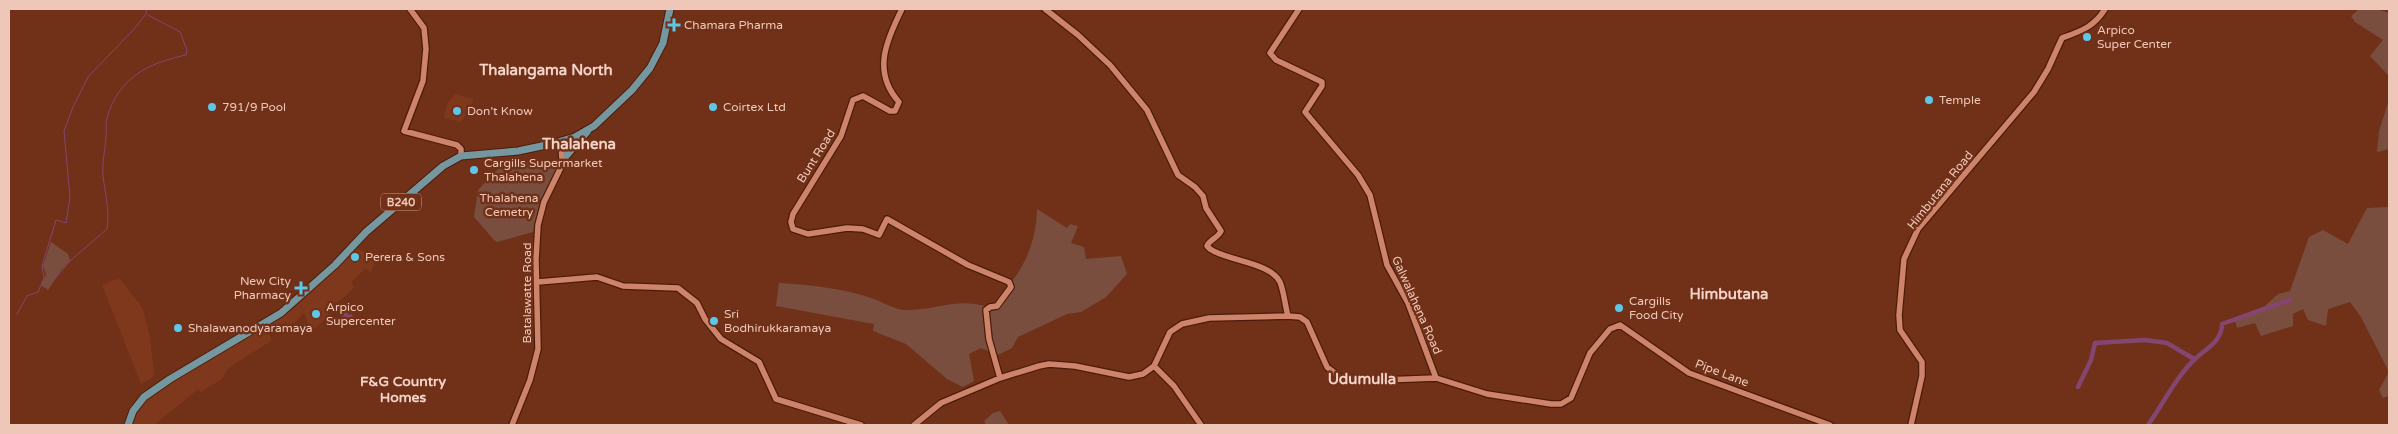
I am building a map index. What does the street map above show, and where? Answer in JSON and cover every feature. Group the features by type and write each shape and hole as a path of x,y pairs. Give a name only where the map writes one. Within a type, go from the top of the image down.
{"main road":[{"name":"B240","path":"128,425 133,411 144,397 170,379 281,313 436,171 461,156 518,151 561,142 588,130 623,98 650,68 663,43 670,9"},
{"path":"566,155 588,130"}],"street":[{"path":"410,9 424,28 426,49 423,81 404,131 457,145 461,149 461,156"},
{"name":"Bunt Road","path":"902,9 885,48 885,74 890,92 899,102 898,108 895,111 890,111 863,96 853,100 841,136 793,214 791,222 793,229 808,234 847,228 863,229 879,235 887,219 968,265 1009,282 1011,288 1006,297 997,306 986,310 989,339 1000,378"},
{"path":"1045,9 1078,35 1110,65 1148,110 1178,175 1196,187 1203,196 1206,208 1220,231 1220,234 1207,246 1210,249 1260,267 1275,275 1280,282 1288,316"},
{"name":"Galwalahena Road","path":"1299,9 1270,53 1276,60 1322,82 1322,86 1305,112 1358,175 1370,195 1388,265 1408,303 1436,378"},
{"name":"Himbutana Road","path":"1911,425 1922,376 1922,362 1900,330 1899,315 1904,259 1918,230 2034,92 2048,69 2062,38 2087,29 2098,21 2105,9"},
{"name":"Batalawatte Road","path":"512,425 536,362 538,350 536,259 538,225 542,207 566,155 570,139"},
{"path":"561,142 562,162"},
{"path":"538,282 597,277 623,286 678,288 697,304 705,319 721,339 759,362 776,399 862,425"},
{"path":"914,425 941,403 1000,378 1049,364 1075,366 1129,377 1143,374 1154,366 1170,332 1182,324 1209,318 1300,317 1307,322 1327,367 1340,377 1383,380 1436,378"},
{"name":"Pipe Lane","path":"1436,378 1487,394 1561,404 1571,398 1590,353 1601,338 1616,325 1625,327 1689,373 1830,425"},
{"path":"1154,366 1174,386 1201,425"}],"shaded area":[{"name":"Don't Know","path":"455,94 473,99 461,122 444,118 447,104"},
{"path":"352,248 378,255 371,272 365,269 351,282 354,288 327,312 329,315 311,332 304,312 296,322 270,334 271,341 228,368 222,379 201,392 198,389 154,425 130,425 138,407 146,398 282,314"},
{"path":"119,278 142,307 150,336 154,376 141,384 102,285"},
{"path":"346,306 348,315 352,314 353,318 342,320 340,307"}],"green space":[{"path":"2359,9 2376,9 2389,13 2389,76 2370,56 2383,40 2355,22 2351,16"},
{"path":"2389,100 2389,149 2377,152 2379,131"},
{"name":"Thalahena Cemetry","path":"534,159 555,166 557,170 536,229 533,232 497,242 474,217 478,190 501,166"},
{"path":"2389,207 2389,372 2361,317 2350,302 2328,309 2326,326 2308,320 2303,309 2293,314 2293,326 2261,336 2255,323 2237,328 2234,318 2265,306 2278,294 2290,291 2309,237 2323,230 2348,244 2367,208"},
{"path":"1037,209 1067,228 1070,224 1078,226 1071,243 1084,247 1086,259 1121,256 1127,274 1106,297 1081,312 1067,314 1018,337 1012,348 998,355 981,348 969,354 974,381 963,387 947,379 906,344 873,331 874,324 776,306 779,283 851,292 902,310 958,303 969,303 990,308 1009,286 1024,263 1033,238"},
{"path":"51,242 68,254 70,261 61,270 48,290 41,285 46,274 43,266"},
{"path":"2389,372 2389,396 2383,398 2379,390"},
{"path":"1000,411 1009,425 986,425 984,421 993,413"}],"waterway":[{"path":"17,314 27,296 38,292 44,278 42,266 56,220 66,223 70,197 64,131 73,107 88,77 134,29 146,14 147,9"},
{"path":"53,281 70,261 107,229 108,209 103,176 106,123 112,104 119,92 136,74 172,58 186,55 187,50 180,32 148,15"},
{"path":"2148,425 2188,366 2217,340 2222,324 2290,300"},
{"path":"2078,387 2091,360 2095,343 2145,340 2167,343 2194,359"}],"place":[{"name":"Chamara Pharma","path":"674,25"},
{"name":"Arpico Super Center","path":"2087,37"},
{"name":"Temple","path":"1929,100"},
{"name":"791/9 Pool","path":"212,107"},
{"name":"Coirtex Ltd","path":"713,107"},
{"name":"Don't Know","path":"457,111"},
{"name":"Cargills Supermarket Thalahena","path":"474,170"},
{"name":"Perera & Sons","path":"355,257"},
{"name":"New City Pharmacy","path":"301,288"},
{"name":"Cargills Food City","path":"1619,308"},
{"name":"Arpico Supercenter","path":"316,314"},
{"name":"Sri Bodhirukkaramaya","path":"714,321"},
{"name":"Shalawanodyaramaya","path":"178,328"}],"district":[{"name":"Thalangama North","path":"546,70"},
{"name":"Thalahena","path":"579,144"},
{"name":"Himbutana","path":"1729,294"},
{"name":"Udumulla","path":"1362,379"},
{"name":"F&G Country Homes","path":"403,390"}]}
